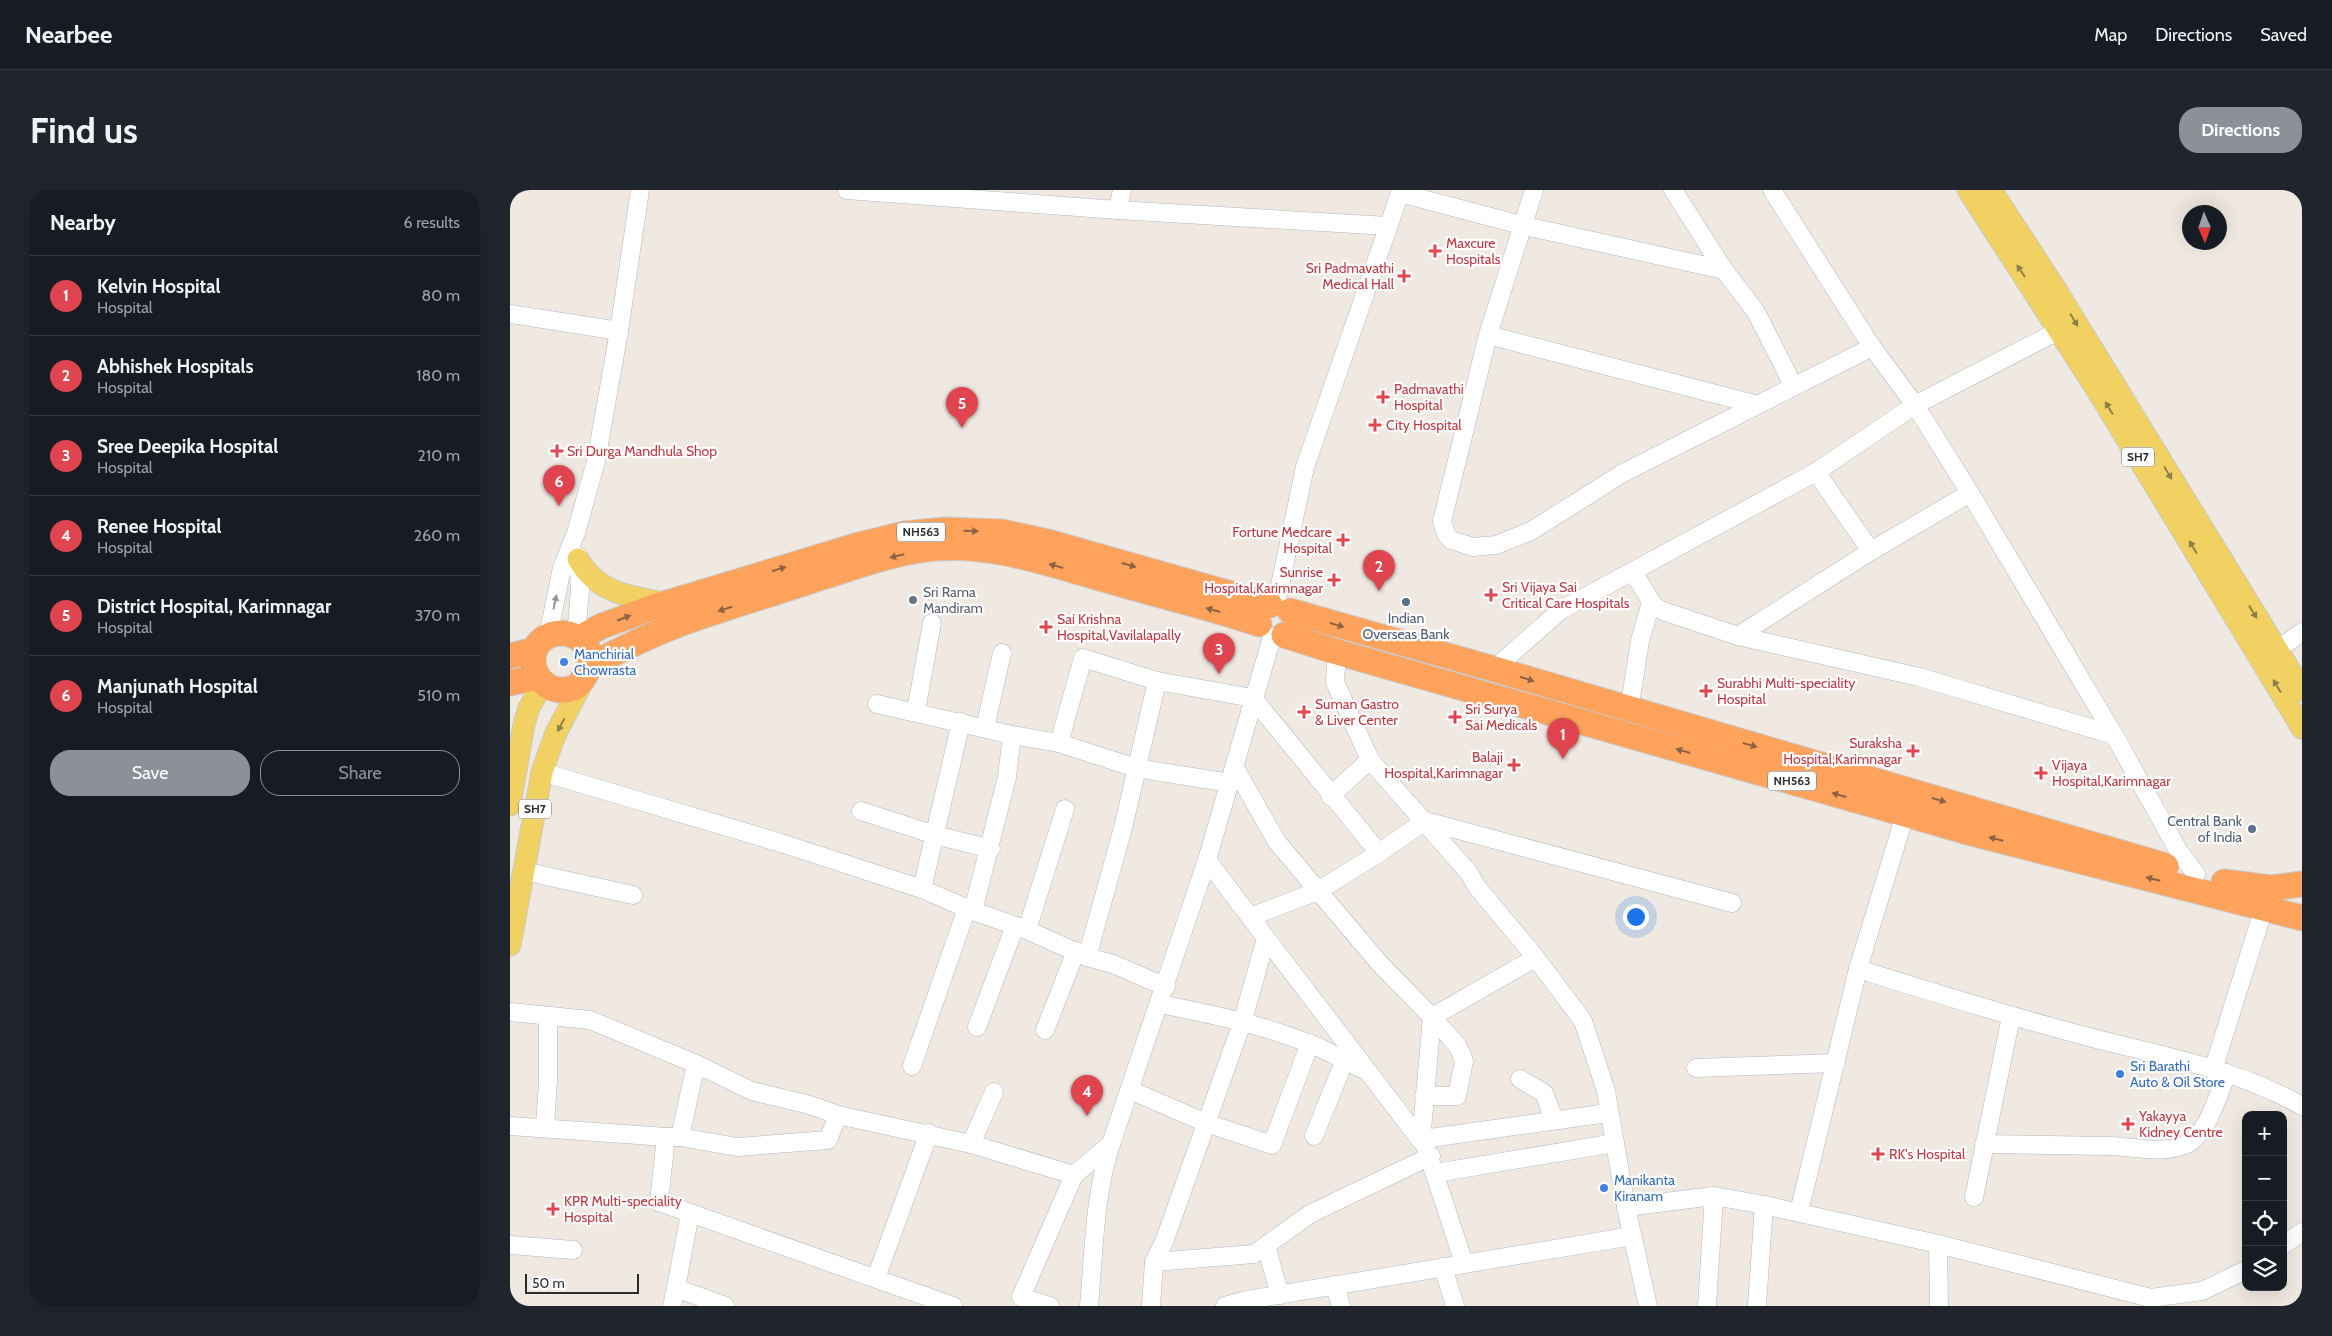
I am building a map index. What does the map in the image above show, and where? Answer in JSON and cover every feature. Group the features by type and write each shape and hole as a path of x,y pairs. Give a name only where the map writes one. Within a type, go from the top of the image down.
{"highway":[{"name":"NH563","path":"510,656 542,643 558,632 577,637 665,603 859,545 904,534 945,530 1002,532 1048,542 1275,619 1337,652 1909,803 2196,874 2256,888 2287,887 2302,884"},
{"name":"NH563","path":"510,683 540,680 552,688 563,690 574,688 587,674 641,638 681,622 858,566 921,550 952,548 986,549 1275,619 1494,669 1629,710 1909,803 2302,918"},
{"path":"577,637 588,649 587,674"},
{"path":"540,680 533,658 542,643"}],"main road":[{"name":"SH7","path":"1977,191 2302,728"},
{"name":"SH7","path":"1977,191 2055,288 2302,690"},
{"path":"578,559 586,573 606,587 621,594 665,603"},
{"name":"SH7","path":"510,944 542,772 555,735 587,674"},
{"name":"SH7","path":"510,805 524,724 540,680"}],"street":[{"path":"542,643 562,568 576,533 596,461 619,331 640,190"},
{"path":"847,190 968,195 1118,210 1388,226"},
{"path":"1118,210 1122,190"},
{"path":"1534,190 1521,225 1488,335 1442,521 1446,534 1451,540 1474,547 1496,545 1531,530 1624,474 1872,347"},
{"path":"1673,190 1724,270 1756,312 1794,387"},
{"path":"1772,190 1872,347 1915,405 1970,493 2114,735 2178,850 2196,874"},
{"path":"1089,1306 1097,1206 1105,1162 1130,1090 1140,1053 1166,987 1232,775 1275,619 1305,466 1400,191 1521,225 1724,270"},
{"path":"510,314 619,331"},
{"path":"1494,669 1561,610 1816,472 1915,405 2060,330"},
{"path":"1488,335 1758,405"},
{"path":"1816,472 1871,551"},
{"path":"1738,636 1871,551 1970,493"},
{"path":"576,533 580,590 577,637"},
{"path":"1633,572 1651,602 1664,611 1738,636 1919,677 2114,735"},
{"path":"1629,710 1640,640 1651,602"},
{"path":"916,711 932,623"},
{"path":"2277,650 2302,632"},
{"path":"1337,652 1335,682 1370,760 1425,821 1583,1021 1606,1090 1608,1112 1626,1207 1648,1306"},
{"path":"985,728 1002,653"},
{"path":"1059,743 1083,658 1157,681 1253,698 1330,796 1379,853"},
{"path":"1045,1030 1081,954 1123,828 1157,681"},
{"path":"877,704 916,711 1012,735 1059,743 1136,768 1232,775"},
{"path":"922,889 960,722"},
{"path":"912,1066 991,849 1008,777 1012,735"},
{"path":"1330,796 1370,760"},
{"path":"542,772 781,844 922,889 1081,954 1113,964 1166,987"},
{"path":"1232,775 1277,842 1380,964 1457,1045 1464,1061 1457,1096 1424,1096"},
{"path":"1799,1212 1858,970 1909,803"},
{"path":"977,1026 1021,928 1065,810"},
{"path":"861,811 935,835 991,849"},
{"path":"1250,917 1318,891 1379,853 1425,821 1732,903"},
{"path":"1207,860 1425,1145 1436,1173 1464,1263"},
{"path":"523,871 633,895"},
{"path":"1984,1144 2156,1150 2176,1147 2190,1142 2202,1131 2220,1072 2264,908"},
{"path":"1151,1306 1154,1262 1164,1242 1243,1020 1266,938"},
{"path":"1432,1018 1535,958"},
{"path":"1858,970 2012,1017 2220,1072 2281,1094 2302,1106"},
{"path":"1160,1004 1243,1020 1310,1043 1344,1062 1368,1071"},
{"path":"510,1012 590,1020 696,1064 752,1090 810,1105 838,1115 971,1144 1074,1175"},
{"path":"545,1127 548,1081 548,1016"},
{"path":"1974,1197 2012,1017"},
{"path":"1425,1145 1424,1096 1432,1018"},
{"path":"1130,1090 1206,1123 1272,1144 1310,1043"},
{"path":"1314,1136 1344,1062"},
{"path":"696,1064 673,1137 659,1202 953,1306"},
{"path":"1696,1068 1836,1064"},
{"path":"1520,1078 1544,1093 1554,1119"},
{"path":"971,1144 994,1092"},
{"path":"1154,1262 1254,1254 1310,1214 1425,1145 1554,1119 1608,1112"},
{"path":"510,1126 673,1137 737,1147 828,1140 838,1115"},
{"path":"876,1278 929,1134"},
{"path":"1436,1173 1615,1143"},
{"path":"1050,1306 1020,1301 1074,1175 1111,1144"},
{"path":"1626,1207 1714,1196 1764,1205 1938,1244 2151,1302 2202,1291 2242,1272"},
{"path":"1707,1306 1714,1196"},
{"path":"1757,1306 1764,1205"},
{"path":"672,1306 690,1213"},
{"path":"2287,1242 2302,1232"},
{"path":"1225,1306 1464,1263 1633,1236"},
{"path":"1938,1244 1939,1306"},
{"path":"510,1245 573,1250"},
{"path":"1266,1246 1280,1295"},
{"path":"1443,1267 1455,1306"},
{"path":"1335,1286 1341,1306"},
{"path":"676,1288 724,1306"}],"place":[{"name":"Maxcure Hospitals","path":"1435,251"},
{"name":"Sri Padmavathi Medical Hall","path":"1404,276"},
{"name":"Padmavathi Hospital","path":"1383,397"},
{"name":"City Hospital","path":"1375,425"},
{"name":"District Hospital, Karimnagar","path":"962,428"},
{"name":"Sri Durga Mandhula Shop","path":"557,451"},
{"name":"Manjunath Hospital","path":"559,506"},
{"name":"Fortune Medcare Hospital","path":"1343,540"},
{"name":"Sunrise Hospital,Karimnagar","path":"1334,580"},
{"name":"Abhishek Hospitals","path":"1379,591"},
{"name":"Sri Vijaya Sai Critical Care Hospitals","path":"1491,595"},
{"name":"Sri Rama Mandiram","path":"913,600"},
{"name":"Indian Overseas Bank","path":"1406,602"},
{"name":"Sai Krishna Hospital,Vavilalapally","path":"1046,627"},
{"name":"Manchirial Chowrasta","path":"564,662"},
{"name":"Sree Deepika Hospital","path":"1219,674"},
{"name":"Surabhi Multi-speciality Hospital","path":"1706,691"},
{"name":"Suman Gastro & Liver Center","path":"1304,712"},
{"name":"Sri Surya Sai Medicals","path":"1455,717"},
{"name":"Suraksha Hospital,Karimnagar","path":"1913,751"},
{"name":"Kelvin Hospital","path":"1563,759"},
{"name":"Balaji Hospital,Karimnagar","path":"1514,765"},
{"name":"Vijaya Hospital,Karimnagar","path":"2041,773"},
{"name":"Central Bank of India","path":"2252,829"},
{"name":"Sri Barathi Auto & Oil Store","path":"2120,1074"},
{"name":"Renee Hospital","path":"1087,1116"},
{"name":"Yakayya Kidney Centre","path":"2128,1124"},
{"name":"RK's Hospital","path":"1878,1154"},
{"name":"Manikanta Kiranam","path":"1604,1188"},
{"name":"KPR Multi-speciality Hospital","path":"553,1209"}]}
